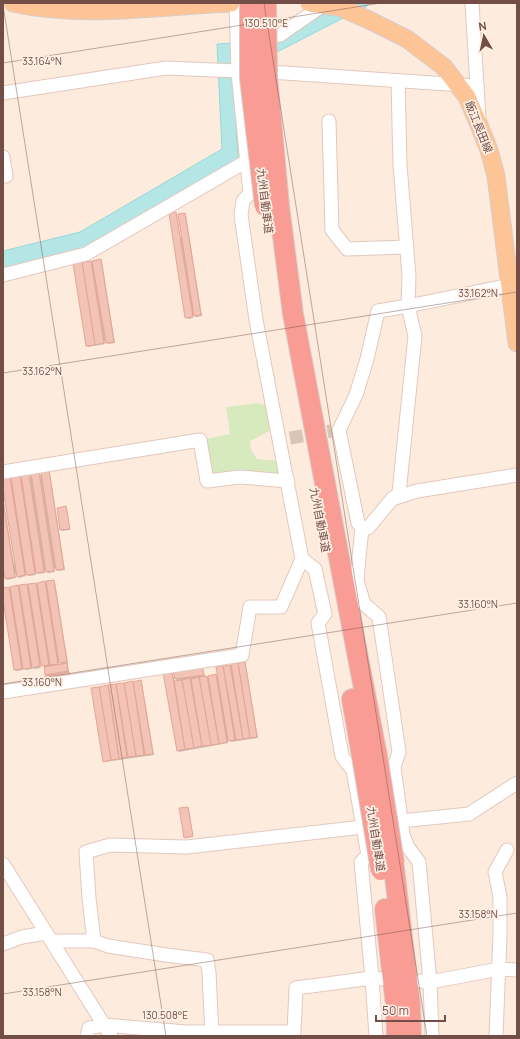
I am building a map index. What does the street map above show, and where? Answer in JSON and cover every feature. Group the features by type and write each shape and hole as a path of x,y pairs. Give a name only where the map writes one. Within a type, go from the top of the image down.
{"highway":[{"name":"九州自動車道","path":"250,3 250,78 272,206 293,314 333,557 388,869 410,1005 411,1036"},
{"name":"九州自動車道","path":"266,3 266,76 272,206"},
{"name":"九州自動車道","path":"388,869 397,1036"}],"main road":[{"path":"13,3 24,6 72,10 126,10 230,3"},
{"name":"飯江長田線","path":"319,4 340,8 356,14 407,39 444,67 467,97 489,150 496,176 517,343"}],"street":[{"path":"3,692 242,655 250,608 281,607 302,559 288,481 284,439 256,320 241,215 243,201 250,194 236,72 236,3"},
{"path":"472,3 479,125"},
{"path":"237,46 280,35 319,4"},
{"path":"3,93 166,68 236,72 285,72 477,86"},
{"path":"362,528 368,528 392,498 399,493 415,336 408,306 409,276 400,164 398,80"},
{"path":"329,121 332,230 347,249 407,247"},
{"path":"3,157 6,176 3,176"},
{"path":"3,275 86,254 247,161"},
{"path":"432,1036 425,981 419,862 408,847 403,835 394,767 398,752 379,617 364,604 357,581 362,528 358,522 335,431 356,395 367,359 378,311 510,285"},
{"path":"3,472 200,440 207,481 240,477 288,481"},
{"path":"392,498 417,491 517,475"},
{"path":"302,559 315,569 324,614 318,623 342,756 353,770 366,841 368,854 361,862 376,978 376,1036"},
{"path":"401,821 469,814 517,783"},
{"path":"94,941 86,852 110,845 187,847 363,827"},
{"path":"366,841 403,835"},
{"path":"496,1036 500,897 495,872 507,850"},
{"path":"3,864 110,1036"},
{"path":"3,944 22,937 49,937 94,941 108,946 207,960 212,1034"},
{"path":"425,981 499,970 517,970"},
{"path":"87,1036 89,1028 104,1025 212,1034 294,1032 296,988 376,978"}],"green space":[{"path":"257,403 269,406 273,429 250,441 251,450 257,459 279,461 283,476 211,479 205,439 230,434 226,407"}],"water":[{"path":"357,3 370,3 364,9 358,12 357,11 277,52 232,56 238,159 87,247 3,269 3,251 80,232 222,149 217,44 272,40 327,12 329,16"}],"building":[{"path":"176,212 193,317 185,318 169,213"},
{"path":"185,213 201,315 194,316 178,214"},
{"path":"101,259 114,342 106,343 92,261"},
{"path":"91,261 104,343 95,345 82,262"},
{"path":"82,262 95,345 86,346 73,263"},
{"path":"49,470 64,569 56,570 41,472"},
{"path":"39,472 54,571 46,572 31,473"},
{"path":"29,474 44,572 36,573 21,475"},
{"path":"20,475 35,574 26,575 11,477"},
{"path":"10,477 25,575 17,577 3,489 3,478"},
{"path":"3,501 15,577 5,579 3,566"},
{"path":"66,506 70,529 60,530 57,508"},
{"path":"54,580 67,662 59,663 46,581"},
{"path":"45,581 58,664 50,665 37,583"},
{"path":"36,583 49,665 41,666 28,584"},
{"path":"27,584 40,666 32,668 19,585"},
{"path":"18,585 31,668 23,669 10,587"},
{"path":"9,587 22,669 14,670 3,600 3,588"},
{"path":"245,662 257,737 250,738 238,663"},
{"path":"67,663 68,671 45,675 44,667"},
{"path":"238,663 250,738 243,739 231,664"},
{"path":"202,665 204,675 175,679 173,670"},
{"path":"230,665 243,739 236,740 223,666"},
{"path":"223,666 235,740 228,741 216,667"},
{"path":"69,672 70,679 46,683 45,676"},
{"path":"172,672 185,749 177,751 163,673"},
{"path":"216,674 227,742 219,744 208,676"},
{"path":"207,676 219,744 211,745 199,677"},
{"path":"199,677 211,745 202,746 191,679"},
{"path":"190,678 202,746 194,748 182,680"},
{"path":"141,680 153,754 145,755 133,682"},
{"path":"182,680 194,748 185,749 174,681"},
{"path":"133,681 144,755 136,756 124,683"},
{"path":"124,683 136,756 128,757 116,684"},
{"path":"116,684 127,757 119,759 108,685"},
{"path":"108,685 119,759 111,760 99,687"},
{"path":"99,687 111,760 103,762 91,688"},
{"path":"188,807 193,836 184,838 179,808"}],"tunnel":[{"path":"290,438 331,431"}]}
